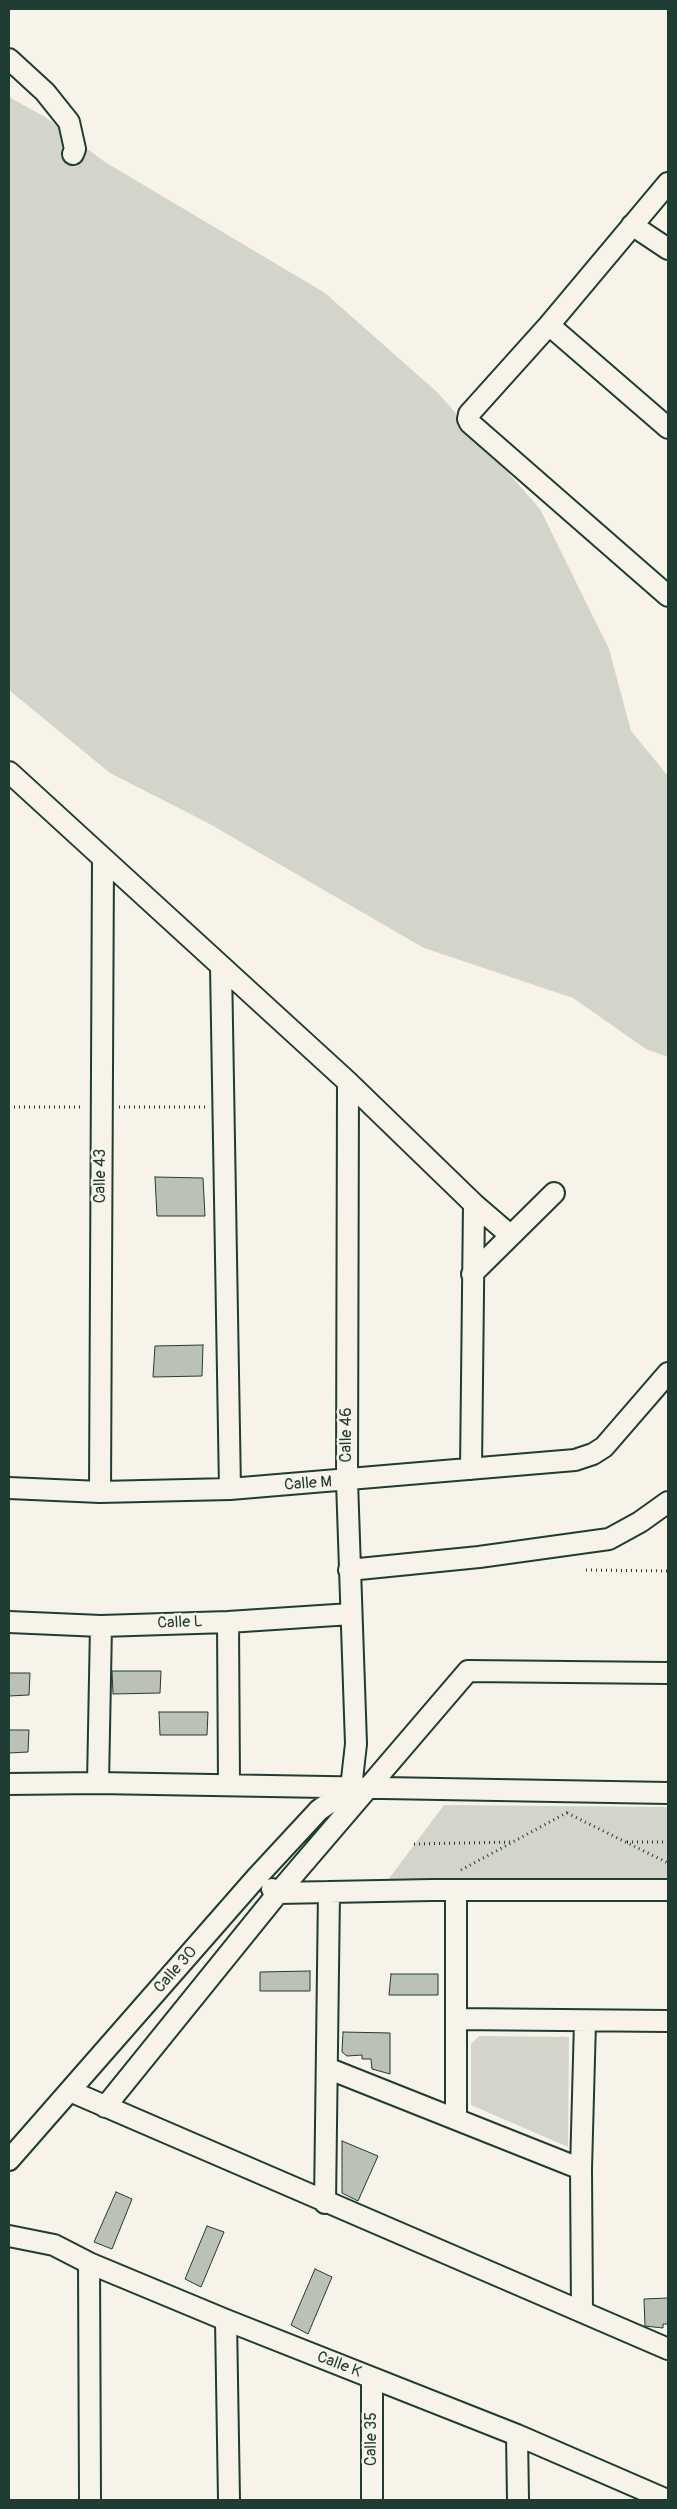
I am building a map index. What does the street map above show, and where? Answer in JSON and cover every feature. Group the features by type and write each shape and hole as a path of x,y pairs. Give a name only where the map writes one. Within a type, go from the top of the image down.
{"street":[{"path":"9,59 45,92 69,122 75,149 73,154"},
{"path":"664,196 632,225 549,325 469,414 470,424 668,596"},
{"path":"632,225 668,249"},
{"path":"549,325 668,428"},
{"path":"9,772 348,1082 474,1204 510,1235"},
{"name":"Calle 43","path":"100,1492 103,859"},
{"path":"221,966 230,1489"},
{"name":"Calle 46","path":"348,1082 347,1481 356,1744 360,1788"},
{"path":"472,1274 554,1193"},
{"path":"472,1469 474,1204"},
{"name":"Calle M","path":"9,1488 100,1492 230,1489 347,1481 575,1460 593,1454 604,1447 668,1373"},
{"path":"349,1570 489,1556 609,1539 640,1522 668,1502"},
{"name":"Calle L","path":"9,1622 101,1626 228,1622 351,1614"},
{"path":"228,1622 228,1785"},
{"path":"98,1782 101,1626"},
{"path":"105,2107 278,1894 360,1788 468,1671 668,1674"},
{"path":"9,1784 98,1782 668,1793"},
{"name":"Calle 30","path":"9,2160 256,1878 319,1810 360,1788"},
{"path":"256,1878 278,1894 329,1892 457,1881 668,1890"},
{"path":"456,2118 457,1881"},
{"path":"325,2203 329,1892"},
{"path":"456,2019 584,2022 668,2021"},
{"path":"582,2311 581,2169 584,2022"},
{"path":"327,2068 581,2169"},
{"path":"70,2091 325,2203 668,2349"},
{"name":"Calle K","path":"9,2236 54,2245 89,2262 226,2320 517,2435 665,2496"},
{"path":"89,2262 90,2500"},
{"path":"226,2320 229,2500"},
{"name":"Calle 35","path":"372,2378 372,2500"},
{"path":"517,2435 518,2500"}],"path":[{"path":"586,1570 668,1571"},
{"path":"457,1881 514,1842 573,1809"},
{"path":"566,1813 668,1864"},
{"path":"414,1844 514,1842"},
{"path":"624,1842 668,1842"}],"shaded area":[{"path":"9,97 45,117 105,162 325,293 438,393 540,509 609,649 631,731 668,776 668,1057 646,1049 573,998 424,948 208,823 110,773 9,690"},
{"path":"444,1805 668,1807 668,1879 388,1880"},
{"path":"479,2036 569,2037 568,2147 471,2105 471,2044"}],"building":[{"path":"155,1177 203,1178 205,1216 157,1216"},
{"path":"203,1345 202,1376 153,1377 155,1346"},
{"path":"112,1671 161,1671 160,1693 113,1694"},
{"path":"9,1673 30,1673 29,1695 9,1696"},
{"path":"159,1712 208,1712 207,1735 160,1735"},
{"path":"9,1730 29,1730 28,1752 9,1753"},
{"path":"310,1971 310,1991 260,1991 260,1972"},
{"path":"391,1974 438,1974 438,1995 389,1995"},
{"path":"343,2032 390,2033 390,2074 372,2069 371,2059 362,2059 362,2055 347,2056 342,2052"},
{"path":"342,2141 378,2156 358,2201 342,2193"},
{"path":"116,2192 132,2199 112,2249 94,2242"},
{"path":"207,2226 224,2232 201,2287 185,2279"},
{"path":"315,2269 332,2277 308,2334 291,2325"},
{"path":"668,2298 668,2324 663,2324 663,2328 645,2326 644,2299"}]}
